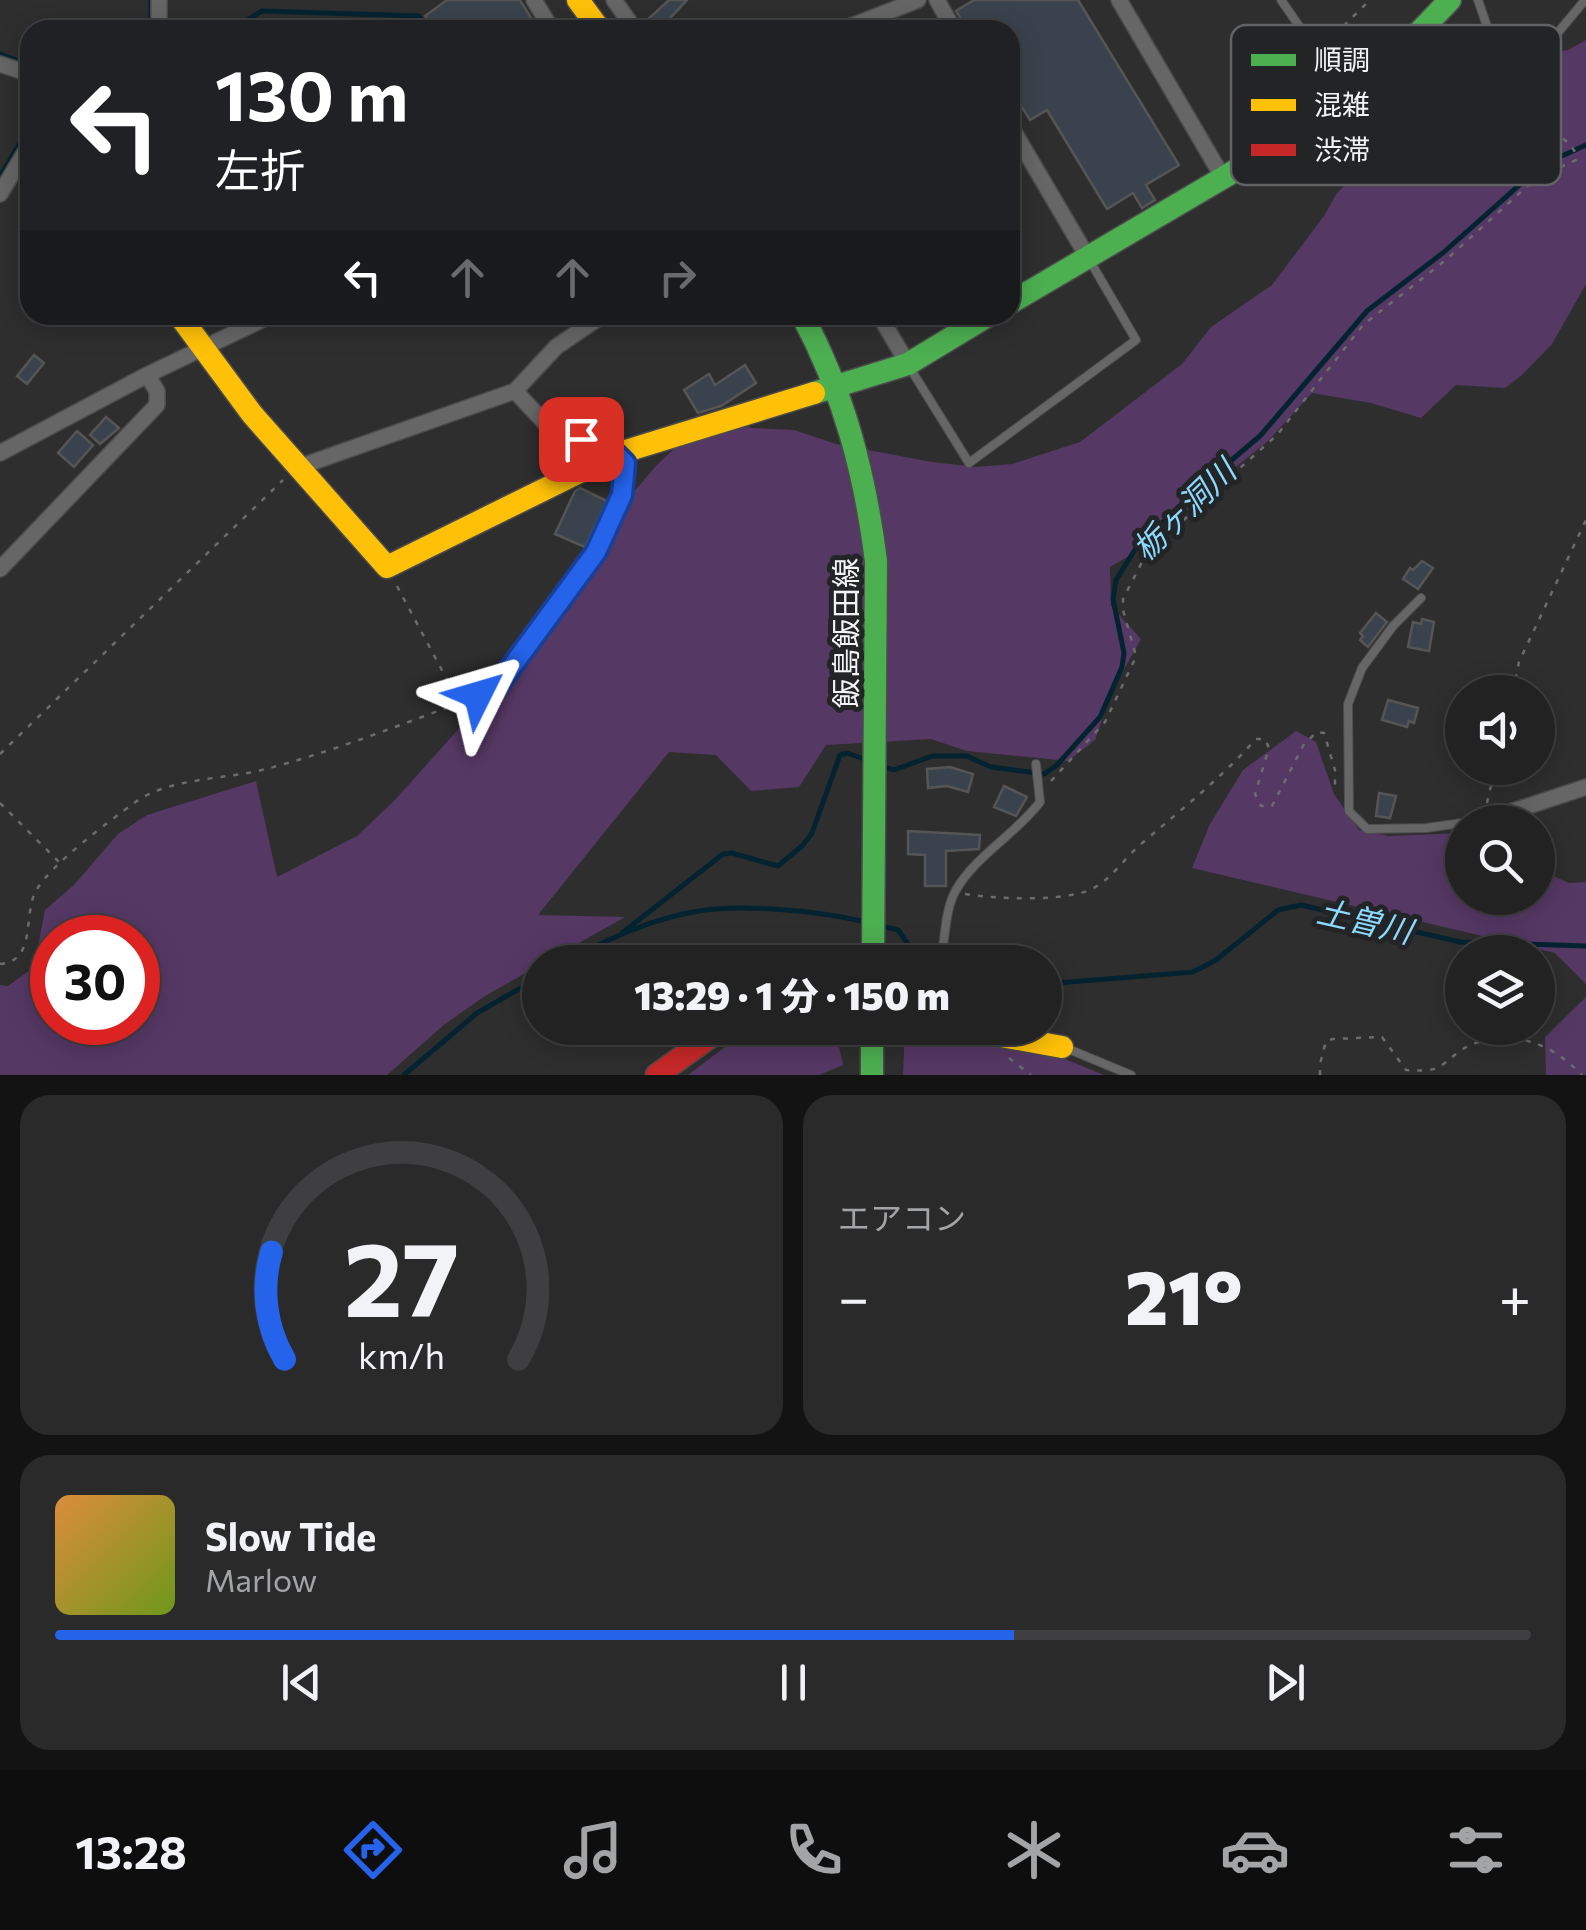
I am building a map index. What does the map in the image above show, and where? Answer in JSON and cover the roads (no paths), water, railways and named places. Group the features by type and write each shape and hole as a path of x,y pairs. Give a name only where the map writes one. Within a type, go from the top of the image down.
{"street":[{"path":"867,20 918,0"},
{"path":"1118,0 1222,176"},
{"path":"1426,25 1450,0"},
{"path":"1020,142 1087,256"},
{"path":"0,194 20,161"},
{"path":"1020,296 1231,171"},
{"path":"186,325 296,468 386,567 616,454 908,364 972,325"},
{"path":"0,453 251,325"},
{"path":"296,468 514,390 556,347 588,325"},
{"name":"飯島飯田線","path":"807,325 837,387 863,479 876,561 873,945"},
{"path":"885,325 908,364"},
{"path":"0,568 156,405 157,391 148,375"},
{"path":"459,702 496,688 596,552 622,495 625,463 616,454 546,424 514,390"},
{"path":"1533,805 1586,788"},
{"path":"657,1075 698,1045"},
{"path":"872,1045 872,1075"},
{"path":"1049,1045 1062,1047"}],"lane":[{"path":"1280,0 1298,25"},
{"path":"1478,0 1487,25"},
{"path":"1561,29 1586,0"},
{"path":"908,364 969,463 1136,340 1087,256"},
{"path":"1421,598 1393,626 1362,668 1348,704 1346,794 1349,811 1367,829 1445,826"},
{"path":"944,945 954,893 1040,802 1036,764"},
{"path":"1062,1047 1131,1075"}],"waterway":[{"path":"151,0 151,20"},
{"path":"247,20 262,11 419,16 421,20"},
{"path":"0,54 20,61"},
{"path":"0,177 20,143"},
{"name":"栃ヶ洞川","path":"1561,156 1586,145"},
{"name":"栃ヶ洞川","path":"882,766 894,770 932,756 967,756 991,767 1044,774 1056,766 1100,717 1122,667 1124,653 1113,599 1116,580 1136,548 1260,436 1367,311 1444,252 1519,185"},
{"name":"栃ヶ洞川","path":"622,933 723,854 778,866 812,833 840,755 847,753 867,760"},
{"name":"土曽川","path":"1062,983 1193,972 1216,960 1278,910 1301,905 1460,942 1586,946"},
{"name":"土曽川","path":"599,945 672,917 729,908 777,909 866,922"},
{"name":"土曽川","path":"881,926 898,930 909,945"},
{"name":"土曽川","path":"404,1075 477,1013 522,987"}]}
